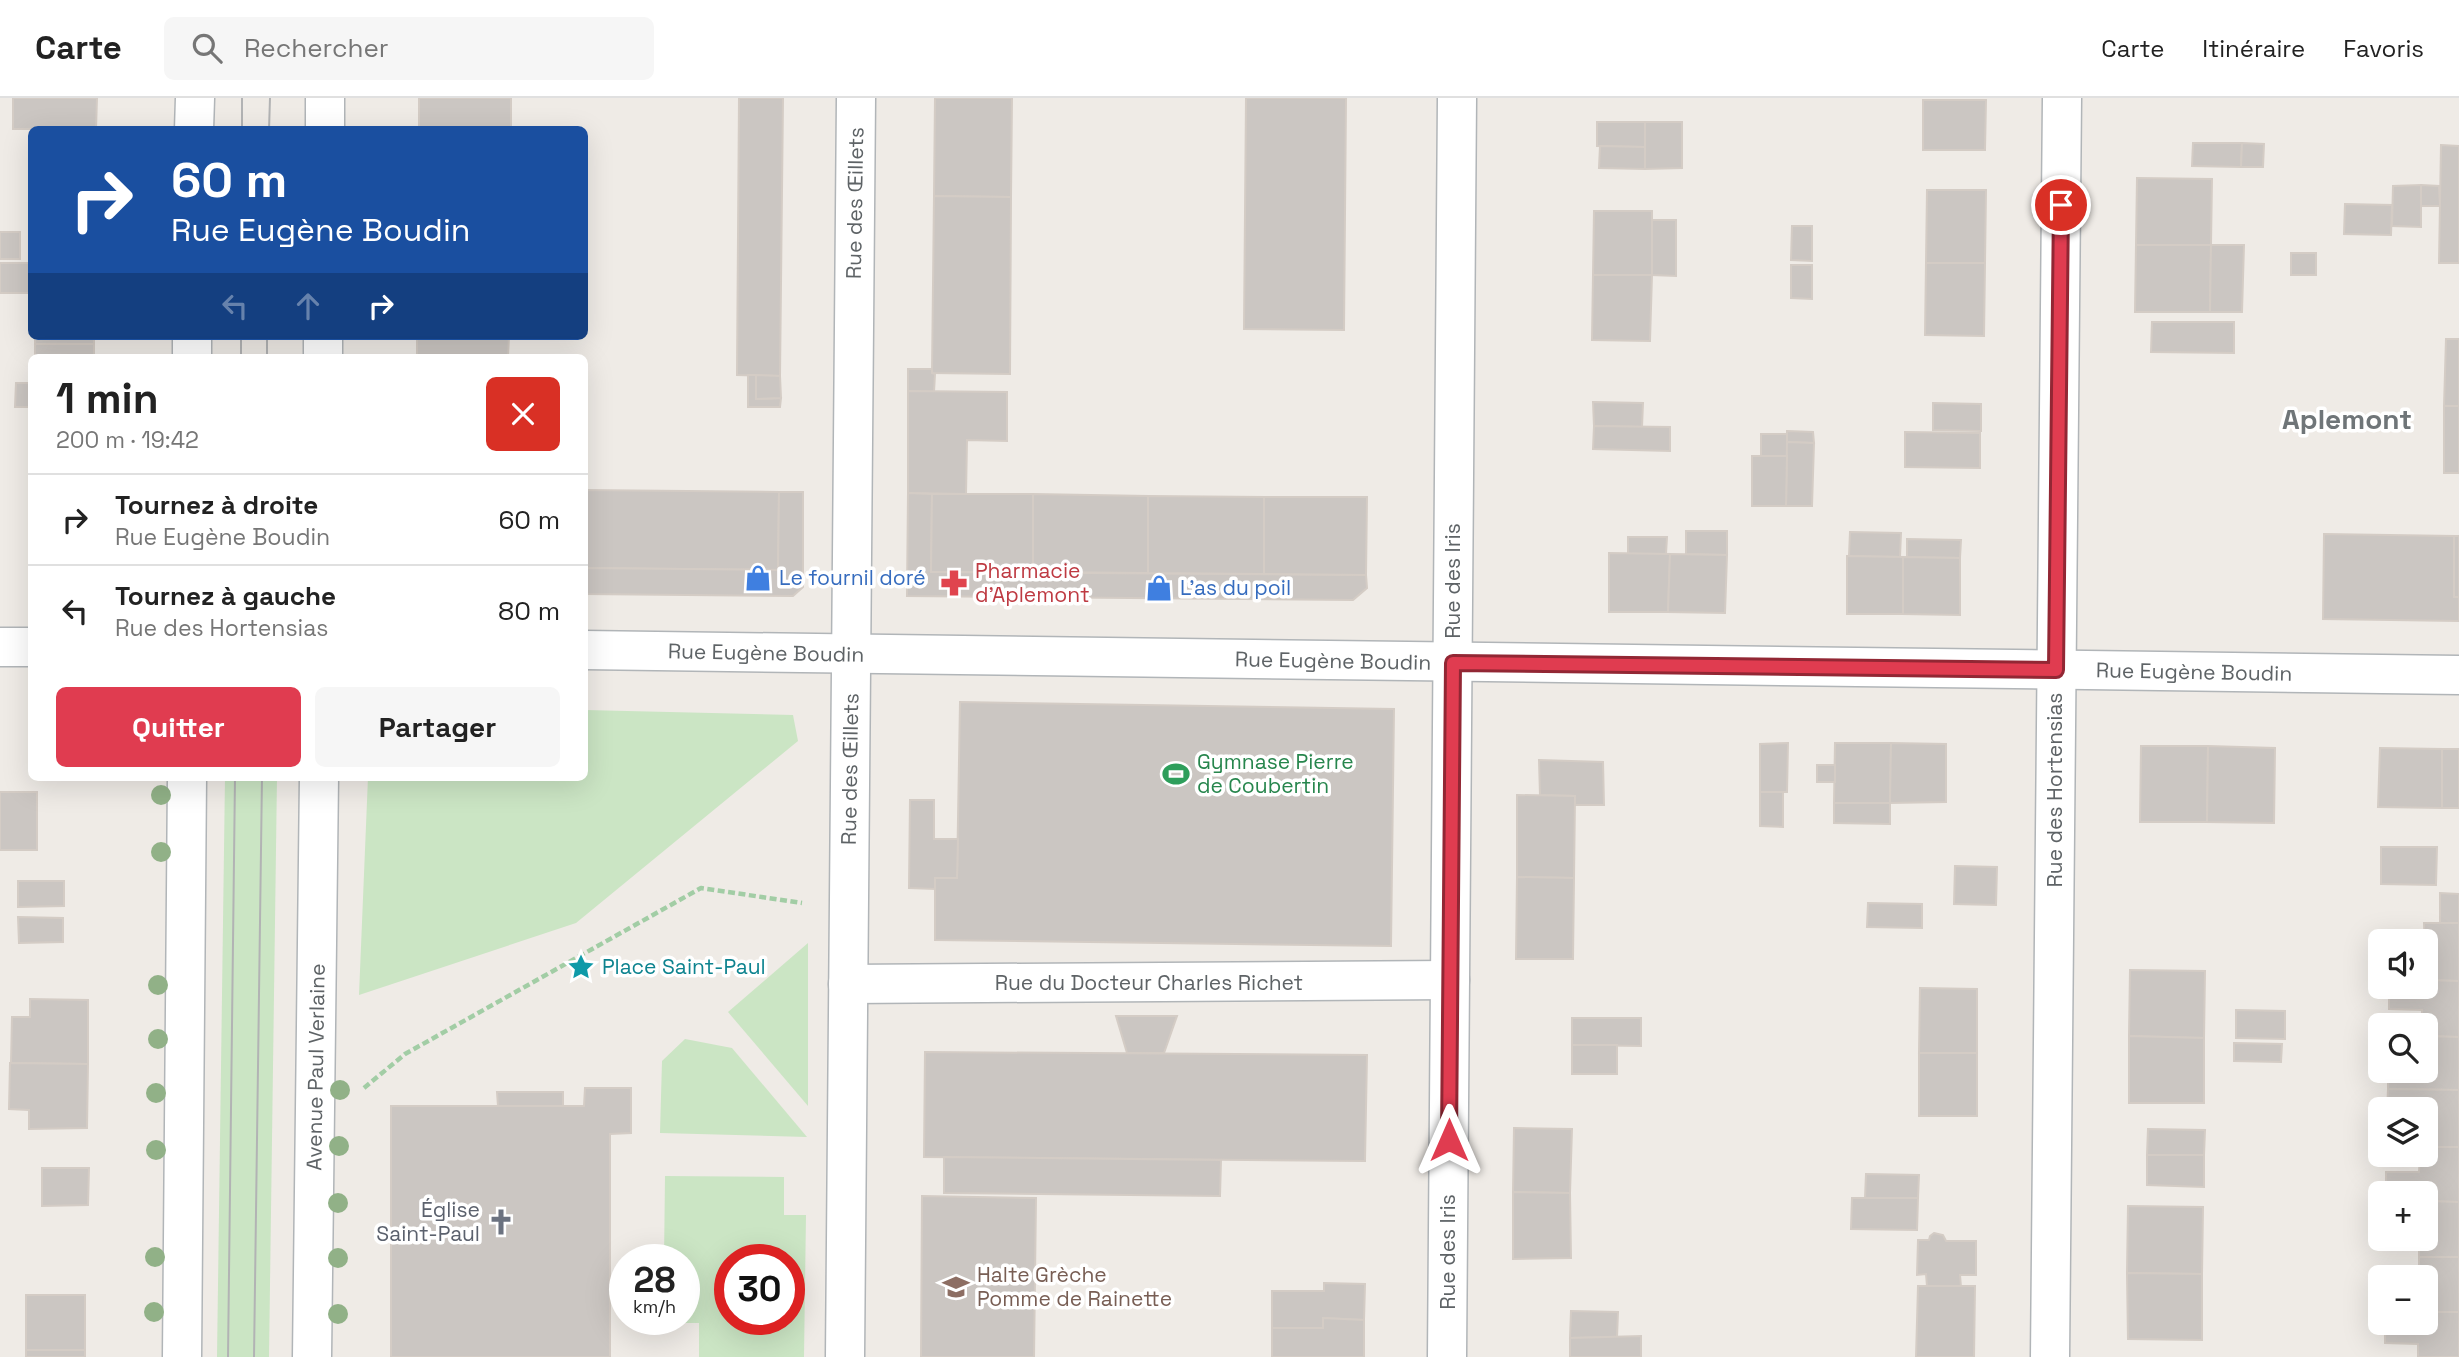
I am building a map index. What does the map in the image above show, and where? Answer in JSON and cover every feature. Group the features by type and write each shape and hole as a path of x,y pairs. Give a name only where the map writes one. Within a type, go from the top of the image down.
{"street":[{"path":"194,126 195,98"},
{"path":"325,98 325,126"},
{"name":"Rue des Œillets","path":"845,1357 856,98"},
{"name":"Rue des Iris","path":"1447,1357 1457,98"},
{"name":"Rue des Hortensias","path":"2050,1357 2062,98"},
{"path":"0,647 28,647"},
{"name":"Rue Eugène Boudin","path":"588,650 2459,675"},
{"path":"182,1357 187,781"},
{"name":"Avenue Paul Verlaine","path":"312,1357 319,781"},
{"name":"Rue du Docteur Charles Richet","path":"848,984 1450,980"}],"path":[{"path":"315,1127 405,1054 701,888 848,909"}],"green space":[{"path":"588,710 793,715 798,741 576,923 359,995 368,781 588,781"},
{"path":"225,781 277,781 269,1357 217,1357"},
{"path":"808,943 808,1106 728,1012"},
{"path":"685,1039 732,1048 807,1137 660,1133 662,1061"},
{"path":"665,1176 784,1177 784,1215 806,1215 805,1286 805,1244 714,1244 714,1335 804,1335 804,1357 699,1357 700,1244 664,1244"}],"building":[{"path":"13,98 97,98 96,126 28,126 28,129 13,129"},
{"path":"419,98 511,98 511,126 419,126"},
{"path":"739,98 783,98 780,376 737,375"},
{"path":"935,98 1012,98 1011,197 934,196"},
{"path":"1246,98 1346,98 1344,330 1244,329"},
{"path":"1923,100 1986,100 1985,150 1923,150"},
{"path":"1597,122 1645,122 1645,147 1597,146"},
{"path":"1645,122 1682,122 1682,168 1645,169"},
{"path":"2193,143 2242,143 2241,167 2192,166"},
{"path":"2242,143 2264,144 2263,167 2241,167"},
{"path":"2441,145 2459,146 2459,263 2439,263"},
{"path":"1600,146 1645,147 1645,169 1599,168"},
{"path":"2137,178 2212,179 2211,245 2136,245"},
{"path":"2421,185 2421,227 2392,226 2393,186"},
{"path":"2421,185 2439,186 2440,206 2421,206"},
{"path":"1927,190 1986,190 1985,263 1926,263"},
{"path":"934,196 1011,197 1010,374 932,373"},
{"path":"2345,204 2392,205 2391,235 2344,234"},
{"path":"1594,211 1652,211 1652,275 1593,275"},
{"path":"1652,220 1676,220 1676,276 1652,275"},
{"path":"1792,226 1812,226 1812,261 1791,260"},
{"path":"0,232 20,232 20,259 0,259"},
{"path":"2136,245 2211,245 2210,312 2135,312"},
{"path":"2211,245 2244,245 2242,312 2210,312"},
{"path":"2291,253 2316,253 2316,275 2291,275"},
{"path":"0,263 28,263 28,293 0,293"},
{"path":"1926,263 1985,263 1984,336 1925,335"},
{"path":"1791,265 1812,265 1812,299 1791,298"},
{"path":"1593,275 1652,275 1650,341 1592,340"},
{"path":"2152,322 2234,322 2234,353 2151,352"},
{"path":"2446,339 2459,339 2459,406 2444,406"},
{"path":"35,340 94,340 94,344 35,344"},
{"path":"417,340 509,340 508,354 417,354"},
{"path":"35,344 94,344 94,354 35,354"},
{"path":"908,369 932,369 935,374 934,392 908,391"},
{"path":"748,375 756,375 756,399 781,398 780,407 748,407"},
{"path":"756,375 780,376 781,398 756,399"},
{"path":"16,383 28,383 28,407 15,407"},
{"path":"908,391 1007,392 1007,441 967,440 966,494 908,493"},
{"path":"1593,402 1643,403 1642,427 1594,426"},
{"path":"1933,403 1981,404 1981,431 1933,430"},
{"path":"2444,406 2459,406 2459,473 2444,473"},
{"path":"1594,426 1670,427 1670,451 1593,449"},
{"path":"1787,431 1813,432 1814,443 1787,442"},
{"path":"1905,432 1980,433 1980,468 1905,467"},
{"path":"1761,434 1787,434 1787,456 1761,456"},
{"path":"1787,442 1814,443 1812,506 1786,506"},
{"path":"1752,456 1787,456 1786,506 1752,506"},
{"path":"588,490 779,492 778,570 588,568"},
{"path":"779,492 803,492 803,587 793,596 588,594 588,568 778,570"},
{"path":"908,493 932,494 931,572 1366,575 1367,588 1353,600 907,596"},
{"path":"932,494 1033,494 1033,572 931,572"},
{"path":"1033,494 1148,496 1148,573 1033,572"},
{"path":"1148,496 1264,497 1264,574 1148,573"},
{"path":"1264,497 1367,497 1366,575 1264,574"},
{"path":"1686,531 1727,531 1727,555 1686,554"},
{"path":"1850,532 1901,533 1900,557 1849,556"},
{"path":"2324,534 2454,536 2454,597 2459,597 2459,621 2323,619"},
{"path":"2454,536 2459,536 2459,597 2454,597"},
{"path":"1628,537 1667,537 1666,554 1628,554"},
{"path":"1907,539 1961,540 1960,558 1907,557"},
{"path":"1609,553 1670,554 1668,612 1609,612"},
{"path":"1670,554 1727,555 1725,613 1668,612"},
{"path":"1847,556 1903,557 1903,614 1847,614"},
{"path":"1903,557 1960,558 1960,615 1903,614"},
{"name":"Gymnase Pierre de Coubertin","path":"960,702 1394,709 1391,946 935,940 935,878 957,878"},
{"path":"1788,743 1787,792 1760,792 1760,744"},
{"path":"1835,743 1891,743 1890,803 1834,803"},
{"path":"1891,743 1946,744 1946,802 1890,803"},
{"path":"2141,746 2208,746 2207,822 2140,822"},
{"path":"2208,746 2275,748 2274,823 2207,822"},
{"path":"2380,748 2442,749 2442,808 2378,807"},
{"path":"2442,749 2459,749 2459,808 2442,808"},
{"path":"1539,760 1603,762 1604,805 1575,805 1575,796 1540,795"},
{"path":"1817,765 1835,765 1835,782 1817,782"},
{"path":"0,792 37,792 37,850 0,850"},
{"path":"1760,792 1783,792 1783,827 1760,826"},
{"path":"1517,795 1575,796 1574,878 1517,877"},
{"path":"910,800 934,800 934,839 958,839 957,878 935,878 935,889 909,888"},
{"path":"1834,803 1890,803 1890,824 1834,823"},
{"path":"2381,847 2437,847 2436,885 2381,884"},
{"path":"1955,866 1997,867 1996,905 1954,904"},
{"path":"1517,877 1574,878 1573,959 1516,959"},
{"path":"18,881 64,881 64,906 18,907"},
{"path":"2440,893 2459,894 2459,923 2440,923"},
{"path":"1868,903 1922,904 1922,928 1867,927"},
{"path":"18,917 63,918 63,942 19,943"},
{"path":"2424,923 2459,923 2459,981 2438,980 2438,929 2424,929"},
{"path":"2130,970 2205,971 2204,1038 2129,1036"},
{"path":"2438,980 2459,981 2459,1037 2438,1036 2438,1013 2389,1009 2389,999 2438,999"},
{"path":"1920,988 1977,989 1977,1053 1919,1053"},
{"path":"30,999 88,1000 88,1064 11,1063 12,1017 30,1017"},
{"path":"2236,1010 2285,1011 2285,1039 2236,1038"},
{"path":"1116,1016 1177,1016 1164,1053 1127,1053"},
{"path":"1572,1018 1641,1018 1641,1046 1572,1045"},
{"path":"2129,1036 2204,1038 2204,1103 2129,1103"},
{"path":"2438,1036 2459,1037 2459,1090 2388,1089 2388,1083 2438,1083"},
{"path":"2234,1043 2282,1044 2281,1062 2234,1061"},
{"path":"1572,1045 1617,1045 1617,1074 1572,1074"},
{"path":"925,1052 1367,1055 1365,1161 924,1157"},
{"path":"1919,1053 1977,1053 1977,1116 1919,1116"},
{"path":"10,1063 88,1064 87,1128 29,1129 29,1110 9,1109"},
{"name":"Église Saint-Paul","path":"585,1088 631,1088 631,1133 610,1134 610,1357 391,1357 391,1106 584,1106"},
{"path":"2388,1089 2459,1090 2459,1147 2438,1147 2438,1097 2388,1097"},
{"path":"497,1092 563,1092 563,1106 498,1106"},
{"path":"1514,1128 1572,1129 1570,1193 1513,1192"},
{"path":"2148,1129 2205,1130 2204,1155 2147,1155"},
{"path":"2438,1147 2459,1147 2459,1202 2438,1201 2438,1181 2386,1181 2386,1172 2419,1172 2419,1167 2438,1167"},
{"path":"2147,1155 2204,1155 2204,1187 2147,1185"},
{"path":"944,1157 1221,1160 1220,1196 944,1193"},
{"path":"42,1168 89,1168 88,1205 42,1206"},
{"path":"1866,1174 1919,1175 1918,1198 1865,1198"},
{"path":"1513,1192 1570,1193 1571,1258 1513,1259"},
{"path":"922,1196 1036,1198 1034,1357 921,1357"},
{"path":"1852,1198 1918,1198 1917,1230 1851,1229"},
{"path":"2438,1201 2459,1202 2459,1257 2419,1257 2419,1251 2438,1251"},
{"path":"2128,1206 2203,1207 2202,1274 2127,1273"},
{"path":"1934,1233 1943,1235 1946,1241 1976,1241 1976,1275 1960,1275 1961,1287 1927,1286 1926,1274 1917,1275 1918,1240 1929,1240"},
{"path":"2419,1257 2459,1257 2459,1312 2438,1312 2438,1265 2419,1265"},
{"path":"2127,1273 2202,1274 2202,1340 2128,1339"},
{"path":"1324,1283 1365,1284 1364,1320 1323,1318 1323,1328 1272,1328 1272,1291 1324,1291"},
{"path":"1918,1286 1975,1286 1974,1357 1916,1357"},
{"path":"26,1295 85,1295 85,1350 26,1350"},
{"path":"1571,1311 1618,1312 1617,1337 1570,1338"},
{"path":"2438,1312 2459,1312 2459,1357 2418,1357 2418,1344 2385,1343 2385,1335 2438,1335"},
{"path":"1323,1318 1364,1320 1364,1357 1272,1357 1272,1328 1323,1328"},
{"path":"1641,1336 1641,1357 1570,1357 1570,1338"},
{"path":"26,1350 85,1350 85,1357 26,1357"}],"tram line":[{"path":"242,98 242,126"},
{"path":"269,126 270,98"},
{"path":"241,340 241,354"},
{"path":"267,340 267,354"},
{"path":"228,1357 235,781"},
{"path":"254,1357 262,781"}],"place":[{"name":"Le fournil doré","path":"758,578"},
{"name":"Pharmacie d'Aplemont","path":"954,583"},
{"name":"L'as du poil","path":"1159,588"},
{"name":"Gymnase Pierre de Coubertin","path":"1176,774"},
{"name":"Place Saint-Paul","path":"581,967"},
{"name":"Église Saint-Paul","path":"501,1222"},
{"name":"Halte Grèche Pomme de Rainette","path":"956,1287"}],"district":[{"name":"Aplemont","path":"2347,419"}],"route":[{"path":"1449,1140 1453,663 2056,670 2061,205"}]}
